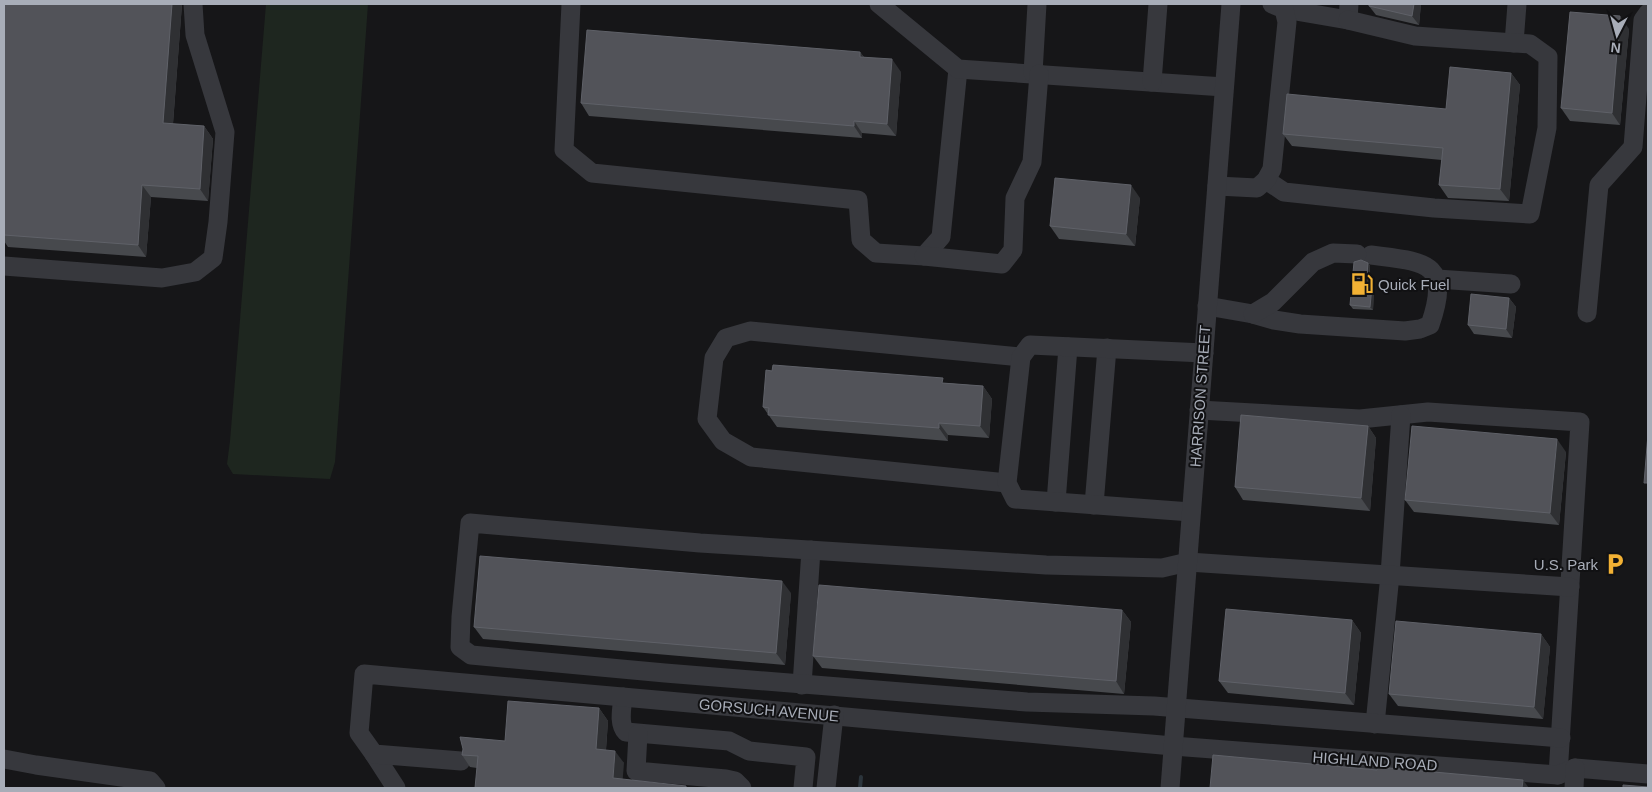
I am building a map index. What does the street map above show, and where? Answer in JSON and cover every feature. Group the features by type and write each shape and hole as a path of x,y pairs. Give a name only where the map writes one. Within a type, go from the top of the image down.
{"street":[{"path":"4,266 162,278 195,272 212,258 218,222 226,132 195,35 193,4"},
{"path":"571,4 564,150 592,173 858,200 861,240 876,253 1002,264 1013,250 1015,198 1032,162 1037,4"},
{"path":"879,4 958,69 1224,87"},
{"path":"1152,82 1158,4"},
{"name":"HARRISON STREET","path":"1170,788 1231,4"},
{"path":"1514,43 1517,4"},
{"path":"1266,180 1284,192 1434,208 1530,214 1548,128 1548,57 1530,44 1416,36 1348,12 1278,6"},
{"path":"1217,186 1257,188 1266,180 1272,169 1287,22 1278,6"},
{"path":"1587,313 1599,185 1633,147 1643,20 1648,13"},
{"path":"924,256 941,238 958,69"},
{"path":"1207,306 1300,324 1405,331 1420,329 1430,325 1438,295 1437,278 1428,267 1410,260 1333,253 1314,262 1273,302 1253,314"},
{"path":"1437,278 1511,284"},
{"path":"1007,482 751,457 723,442 708,419 708,410 714,358 726,338 750,330 1021,356"},
{"path":"1191,512 1015,498 1007,482 1021,356 1030,345 1204,353"},
{"path":"1056,502 1068,347"},
{"path":"1094,504 1107,348"},
{"path":"1199,410 1360,419 1428,412 1580,422 1562,738 1567,772 1574,788"},
{"path":"1375,724 1390,575 1401,415"},
{"path":"1562,738 1176,707 1026,702 471,655 460,646 461,617 470,523 690,542 1046,565 1162,568 1188,562 1570,587"},
{"path":"802,684 812,550"},
{"name":"GORSUCH AVENUE","path":"374,754 359,733 364,674 1173,746"},
{"path":"623,697 621,723 622,728 626,732 728,741 749,751 806,757 803,788"},
{"path":"826,788 834,716"},
{"path":"638,734 636,771 726,779 735,781 742,788"},
{"name":"HIGHLAND ROAD","path":"1173,746 1567,772 1648,774"},
{"path":"374,754 461,761"},
{"path":"374,754 396,788"},
{"path":"4,759 150,781 156,788"}],"shaded area":[{"path":"266,4 368,4 335,462 330,479 233,474 227,464"}],"building":[{"path":"4,4 172,4 163,123 204,126 200,189 142,185 138,245 4,235"},
{"path":"1369,4 1414,4 1412,16 1369,6"},
{"path":"1570,12 1620,16 1612,113 1561,108"},
{"path":"587,30 860,52 860,57 892,59 887,124 854,121 854,126 581,103"},
{"path":"1450,67 1511,73 1500,189 1439,185 1443,148 1283,134 1287,94 1446,109"},
{"path":"1055,178 1131,185 1126,234 1050,226"},
{"path":"1361,260 1368,263 1366,286 1372,286 1370,307 1350,305 1354,262"},
{"path":"1471,294 1509,298 1506,329 1468,325"},
{"path":"773,365 943,378 942,383 983,386 980,426 939,423 939,428 768,415 769,408 763,407 766,370 772,371"},
{"path":"1241,415 1368,426 1361,498 1235,487"},
{"path":"1412,426 1557,439 1550,513 1405,500"},
{"path":"1648,434 1648,483 1644,483"},
{"path":"480,556 782,581 776,653 474,627"},
{"path":"819,585 1122,610 1116,681 813,656"},
{"path":"1226,609 1352,620 1345,693 1219,681"},
{"path":"1396,621 1541,634 1534,707 1389,694"},
{"path":"508,701 599,708 596,749 615,751 613,778 686,786 686,788 475,788 478,756 462,755 463,749 460,737 505,741"},
{"path":"1213,755 1377,770 1378,767 1523,780 1522,788 1210,788"},
{"path":"1623,785 1648,787 1648,788 1623,788"}],"waterway":[{"path":"860,788 861,777"}],"place":[{"name":"Quick Fuel","path":"1362,284"},
{"name":"U.S. Park","path":"1615,564"}]}
